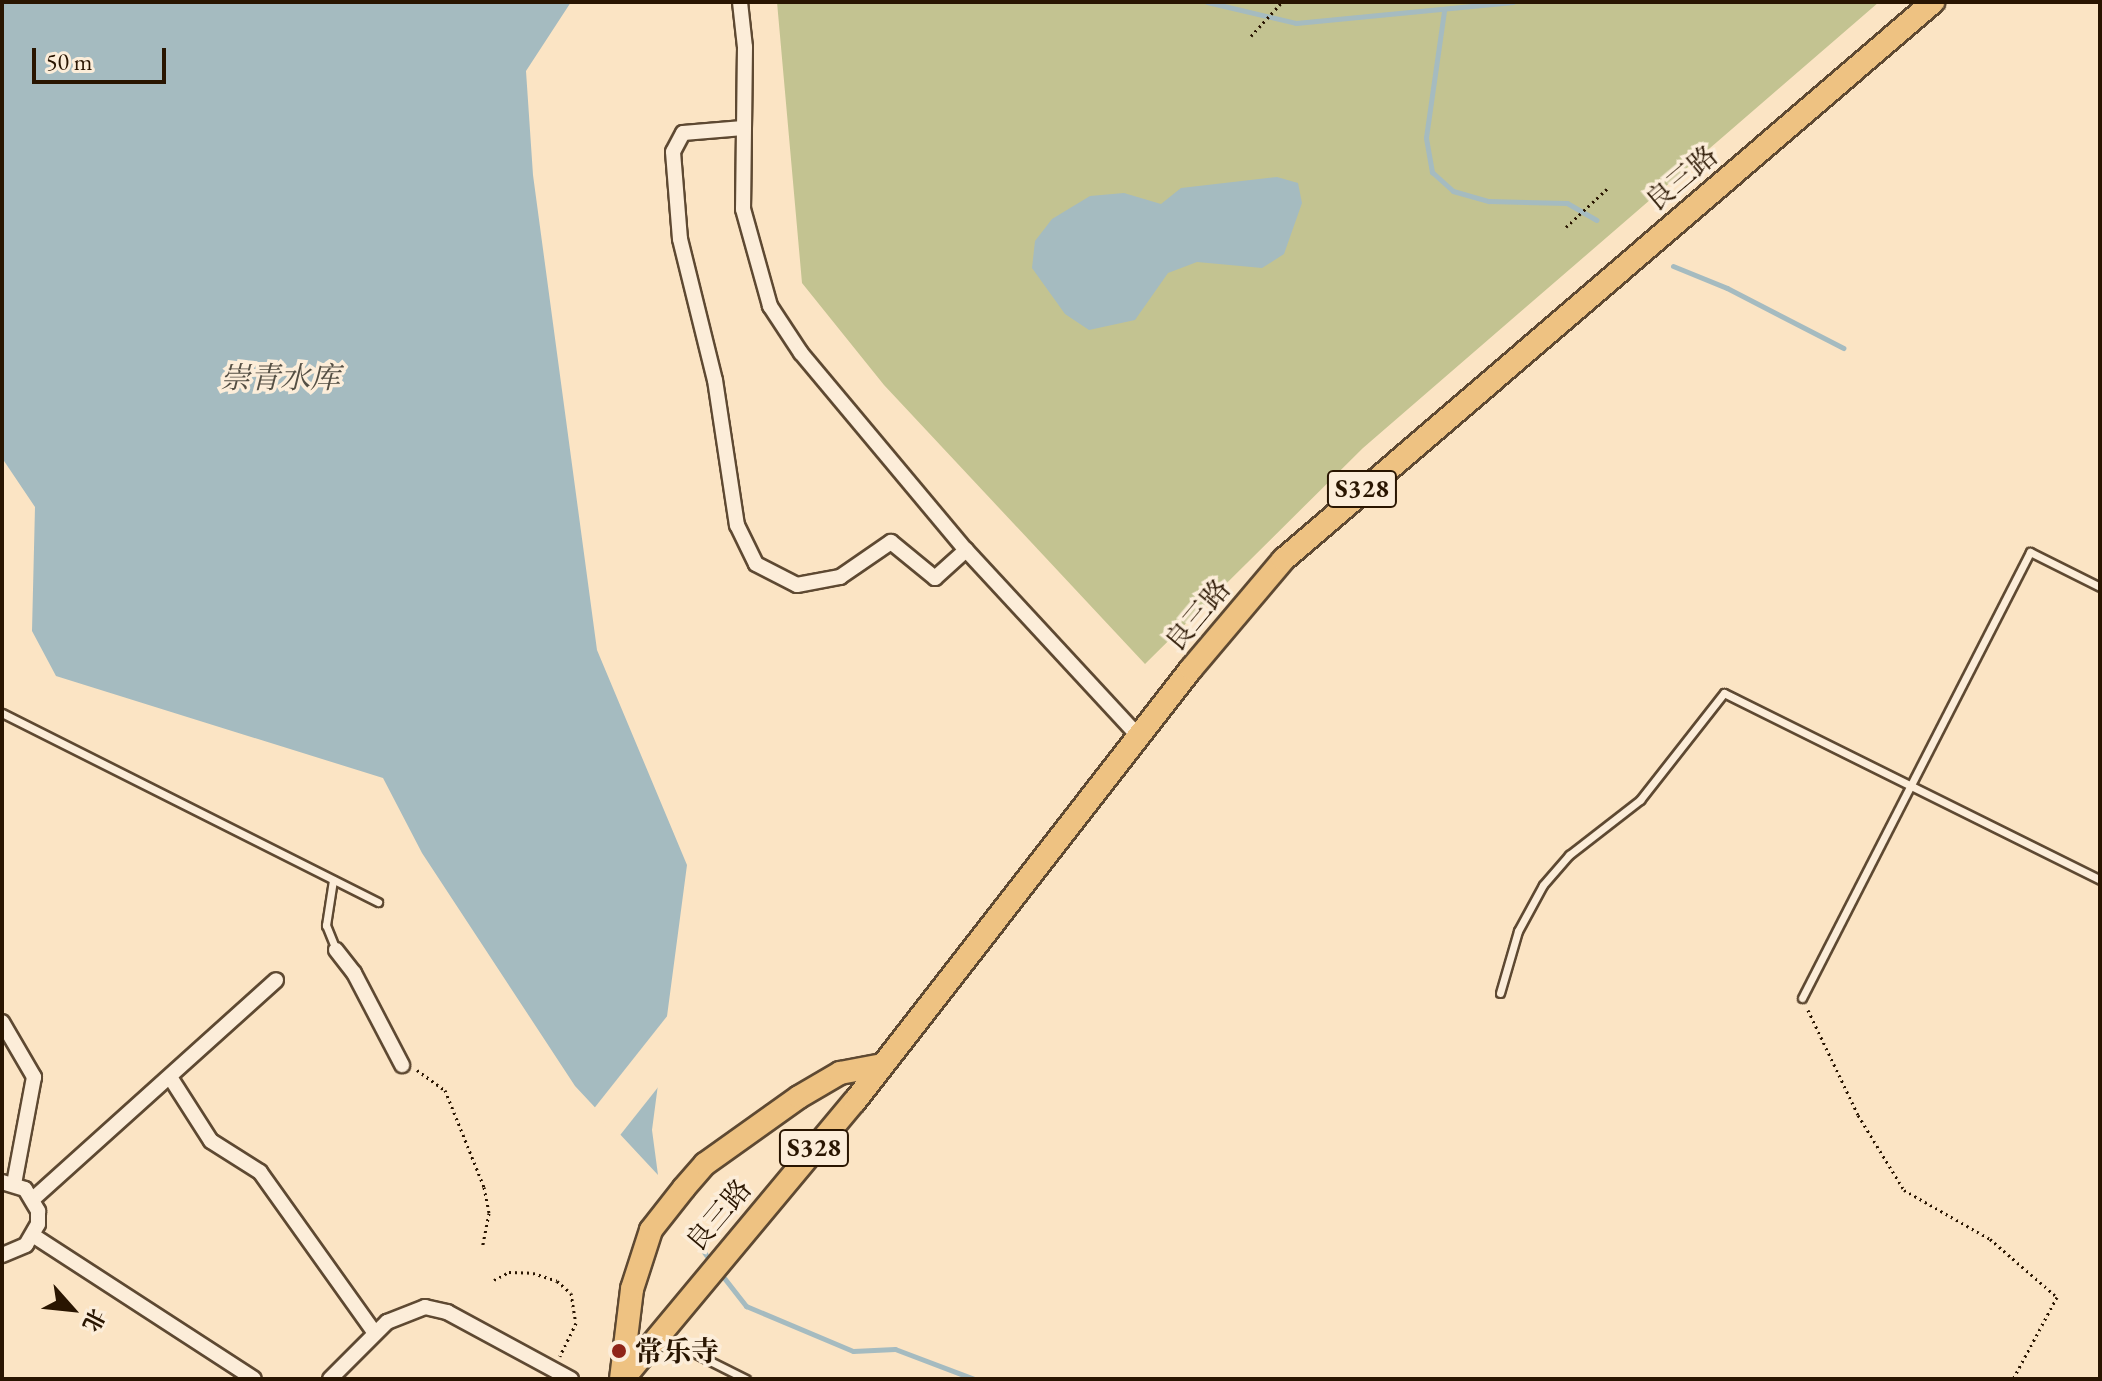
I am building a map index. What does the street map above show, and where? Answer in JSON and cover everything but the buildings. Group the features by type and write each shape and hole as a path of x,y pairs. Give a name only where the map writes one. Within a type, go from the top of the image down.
{"main road":[{"name":"良三路","path":"622,1379 882,1065 1242,606 1326,520 1933,2"},
{"path":"622,1379 626,1319 641,1259 651,1230 684,1188 705,1164 799,1097 840,1073 882,1065"}],"street":[{"path":"740,2 743,209 770,306 801,353 966,550 1139,737"},
{"path":"743,128 683,133 673,152 680,239 715,380 737,525 756,564 797,585 840,577 891,542 935,578 966,550"},
{"path":"336,950 354,973 402,1065"},
{"path":"33,1199 276,980"},
{"path":"2,1022 34,1077 8,1183 33,1199 38,1211 34,1236 16,1252 3,1256"},
{"path":"170,1077 211,1141 260,1172 375,1333"},
{"path":"34,1236 254,1379"},
{"path":"330,1379 375,1333 400,1315 437,1308 571,1379"},
{"path":"538,1379 554,1371"}],"lane":[{"path":"1802,998 2030,552 2100,587"},
{"path":"1500,993 1518,931 1543,885 1569,855 1640,800 1724,693 2100,880"},
{"path":"2,713 378,902"},
{"path":"333,880 326,925 336,950"},
{"path":"659,1336 746,1379"}],"path":[{"path":"1251,36 1282,2"},
{"path":"1566,227 1608,188"},
{"path":"1802,998 1858,1115 1904,1190 1990,1239 2057,1297 2013,1379"},
{"path":"402,1065 421,1071 445,1090 484,1187 489,1213 483,1245"},
{"path":"494,1280 509,1272 533,1273 557,1281 571,1293 576,1323 554,1371"}],"green space":[{"path":"777,2 1879,2 1363,448 1145,664 884,385 802,283"}],"water":[{"name":"崇青水库","path":"2,2 571,2 526,71 533,175 597,650 687,865 652,1130 658,1175 575,1086 422,853 383,778 56,676 32,631 35,507 2,458"},
{"path":"1277,177 1298,183 1302,203 1284,254 1262,268 1197,262 1168,273 1135,320 1089,330 1065,314 1032,268 1035,241 1052,219 1090,196 1124,193 1161,204 1181,188"}],"pier":[{"path":"668,1015 672,1018 663,1081 617,1139 592,1111"}],"waterway":[{"path":"1207,2 1296,23 1513,2"},
{"path":"1444,11 1426,138 1432,172 1453,191 1489,201 1567,203 1596,220"},
{"path":"1673,266 1727,288 1843,348"},
{"path":"693,1237 712,1263"},
{"path":"721,1274 746,1306 853,1351 895,1349 974,1379"}],"place":[{"name":"常乐寺","path":"619,1351"}]}
